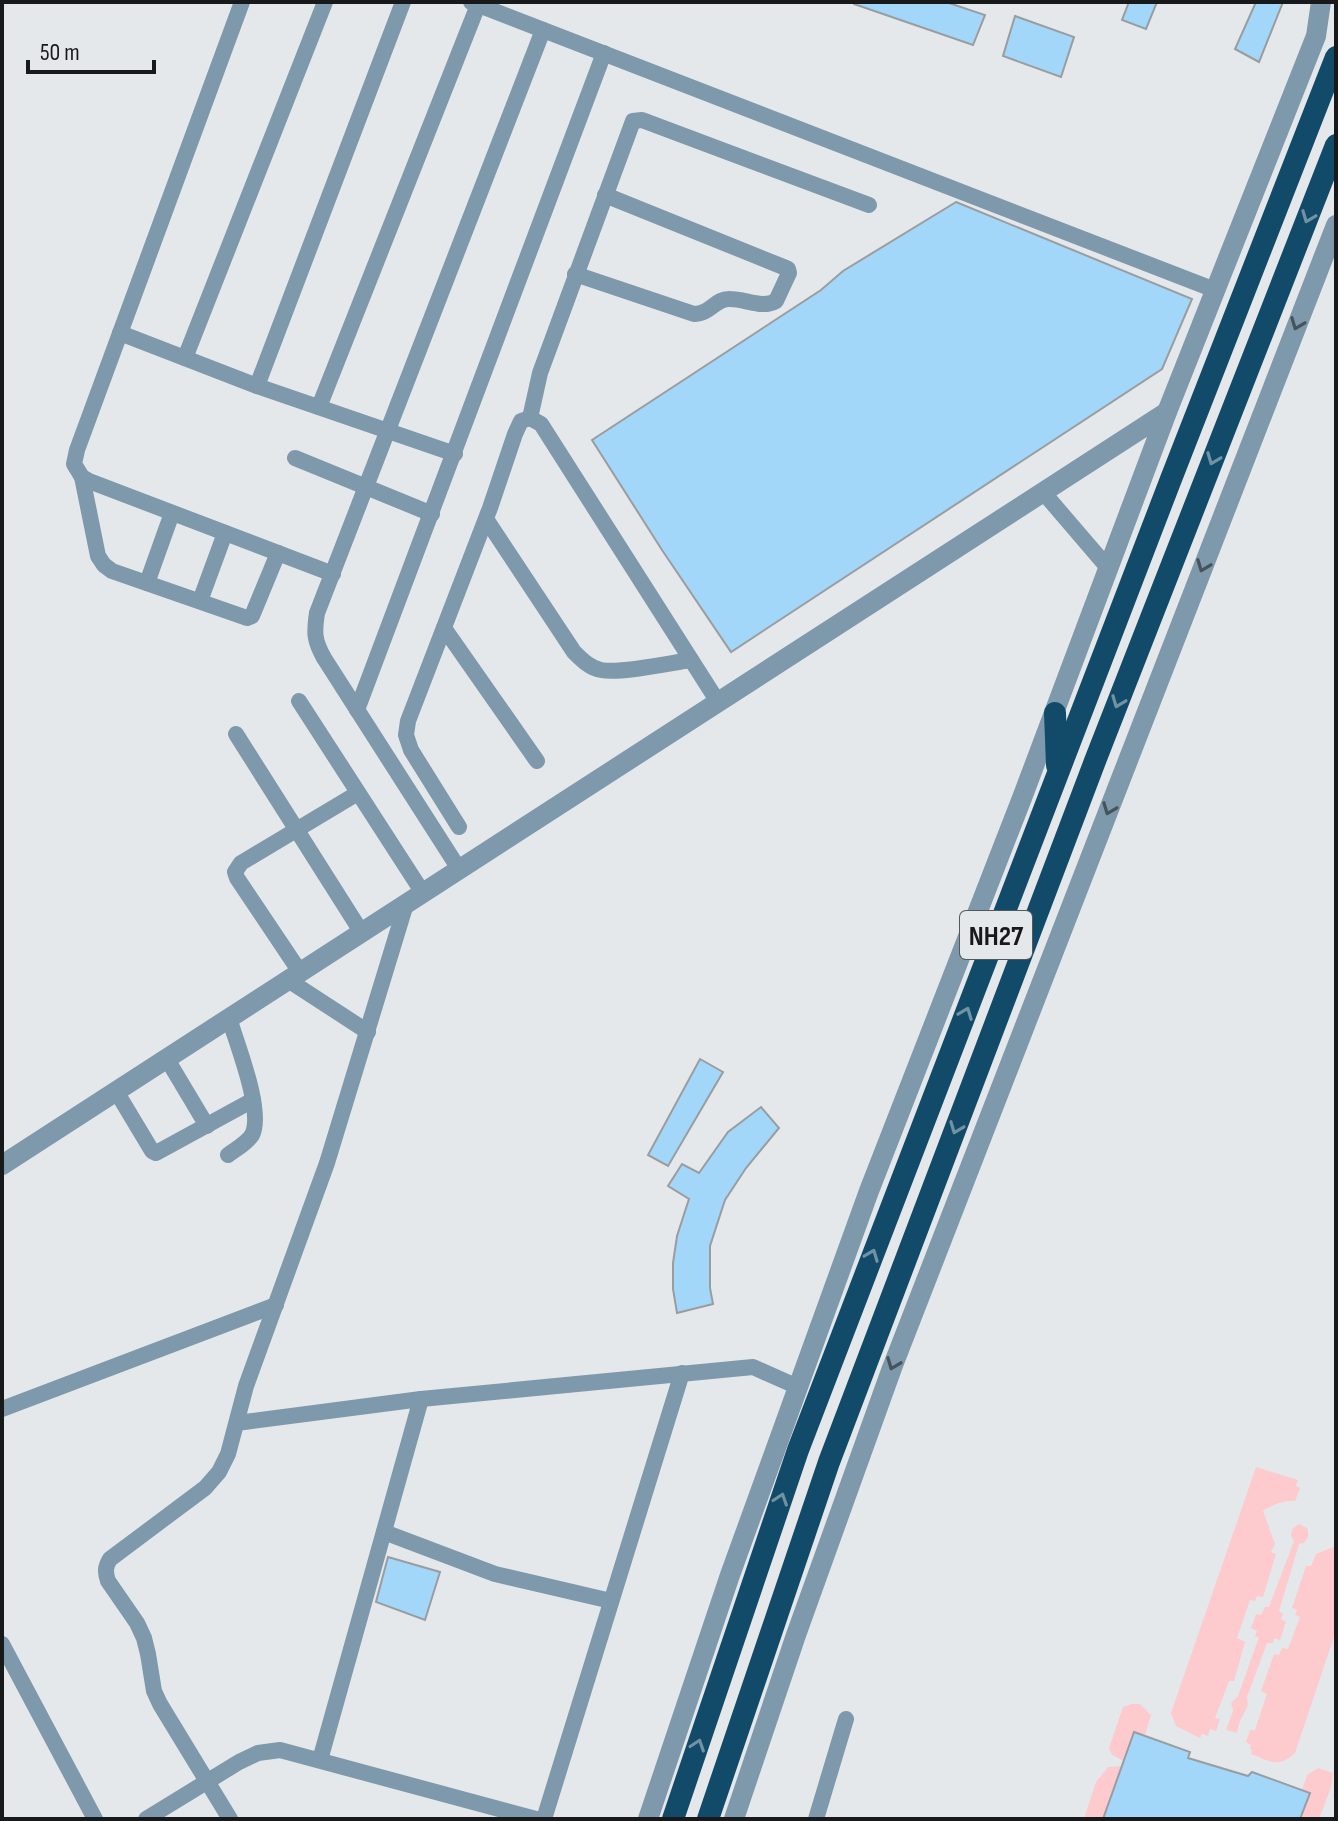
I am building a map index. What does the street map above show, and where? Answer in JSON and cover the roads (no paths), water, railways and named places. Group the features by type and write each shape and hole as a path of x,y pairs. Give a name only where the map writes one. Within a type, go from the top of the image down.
{"highway":[{"name":"NH27","path":"673,1819 798,1450 1336,57"},
{"name":"NH27","path":"708,1819 834,1447 1101,746 1336,145"},
{"path":"1055,713 1058,774"}],"street":[{"path":"242,2 74,464 82,477 98,556 112,571 250,618 278,553"},
{"path":"185,358 325,2"},
{"path":"257,386 403,2"},
{"path":"648,1819 730,1575 869,1191 1055,713 1167,412 1316,36 1321,2"},
{"path":"319,407 474,3 1215,290"},
{"path":"459,869 315,642 317,613 543,30"},
{"path":"357,710 604,53"},
{"path":"530,418 540,373 633,121 642,120 869,205"},
{"path":"575,274 700,314 728,298 772,304 789,273 786,268 605,195"},
{"path":"734,1819 892,1368 1336,225"},
{"path":"120,333 257,386 455,454"},
{"path":"2,1165 1167,412"},
{"path":"459,827 411,750 406,735 408,721 521,421 530,418 541,424 718,702"},
{"path":"295,458 432,514"},
{"path":"82,477 333,574"},
{"path":"1043,492 1109,569"},
{"path":"147,583 172,513"},
{"path":"486,519 574,652 586,664 600,670 618,671 691,660"},
{"path":"200,601 225,533"},
{"path":"444,628 537,761"},
{"path":"230,1819 154,1691 144,1638 108,1581 106,1565 205,1488 219,1472 228,1454 246,1386 327,1163 414,899 358,793 299,701"},
{"path":"236,734 362,933"},
{"path":"358,793 241,863 235,872 294,976 368,1032"},
{"path":"228,1155 250,1138 255,1121 253,1100 229,1018"},
{"path":"167,1059 207,1126"},
{"path":"116,1091 153,1152 158,1153 253,1100"},
{"path":"2,1409 276,1305"},
{"path":"237,1423 421,1399 753,1367 798,1387"},
{"path":"544,1819 682,1373"},
{"path":"320,1760 421,1399"},
{"path":"384,1532 495,1574 611,1601"},
{"path":"2,1644 95,1819"},
{"path":"816,1819 846,1719"},
{"path":"146,1819 239,1762 258,1753 280,1750 536,1819"}]}
